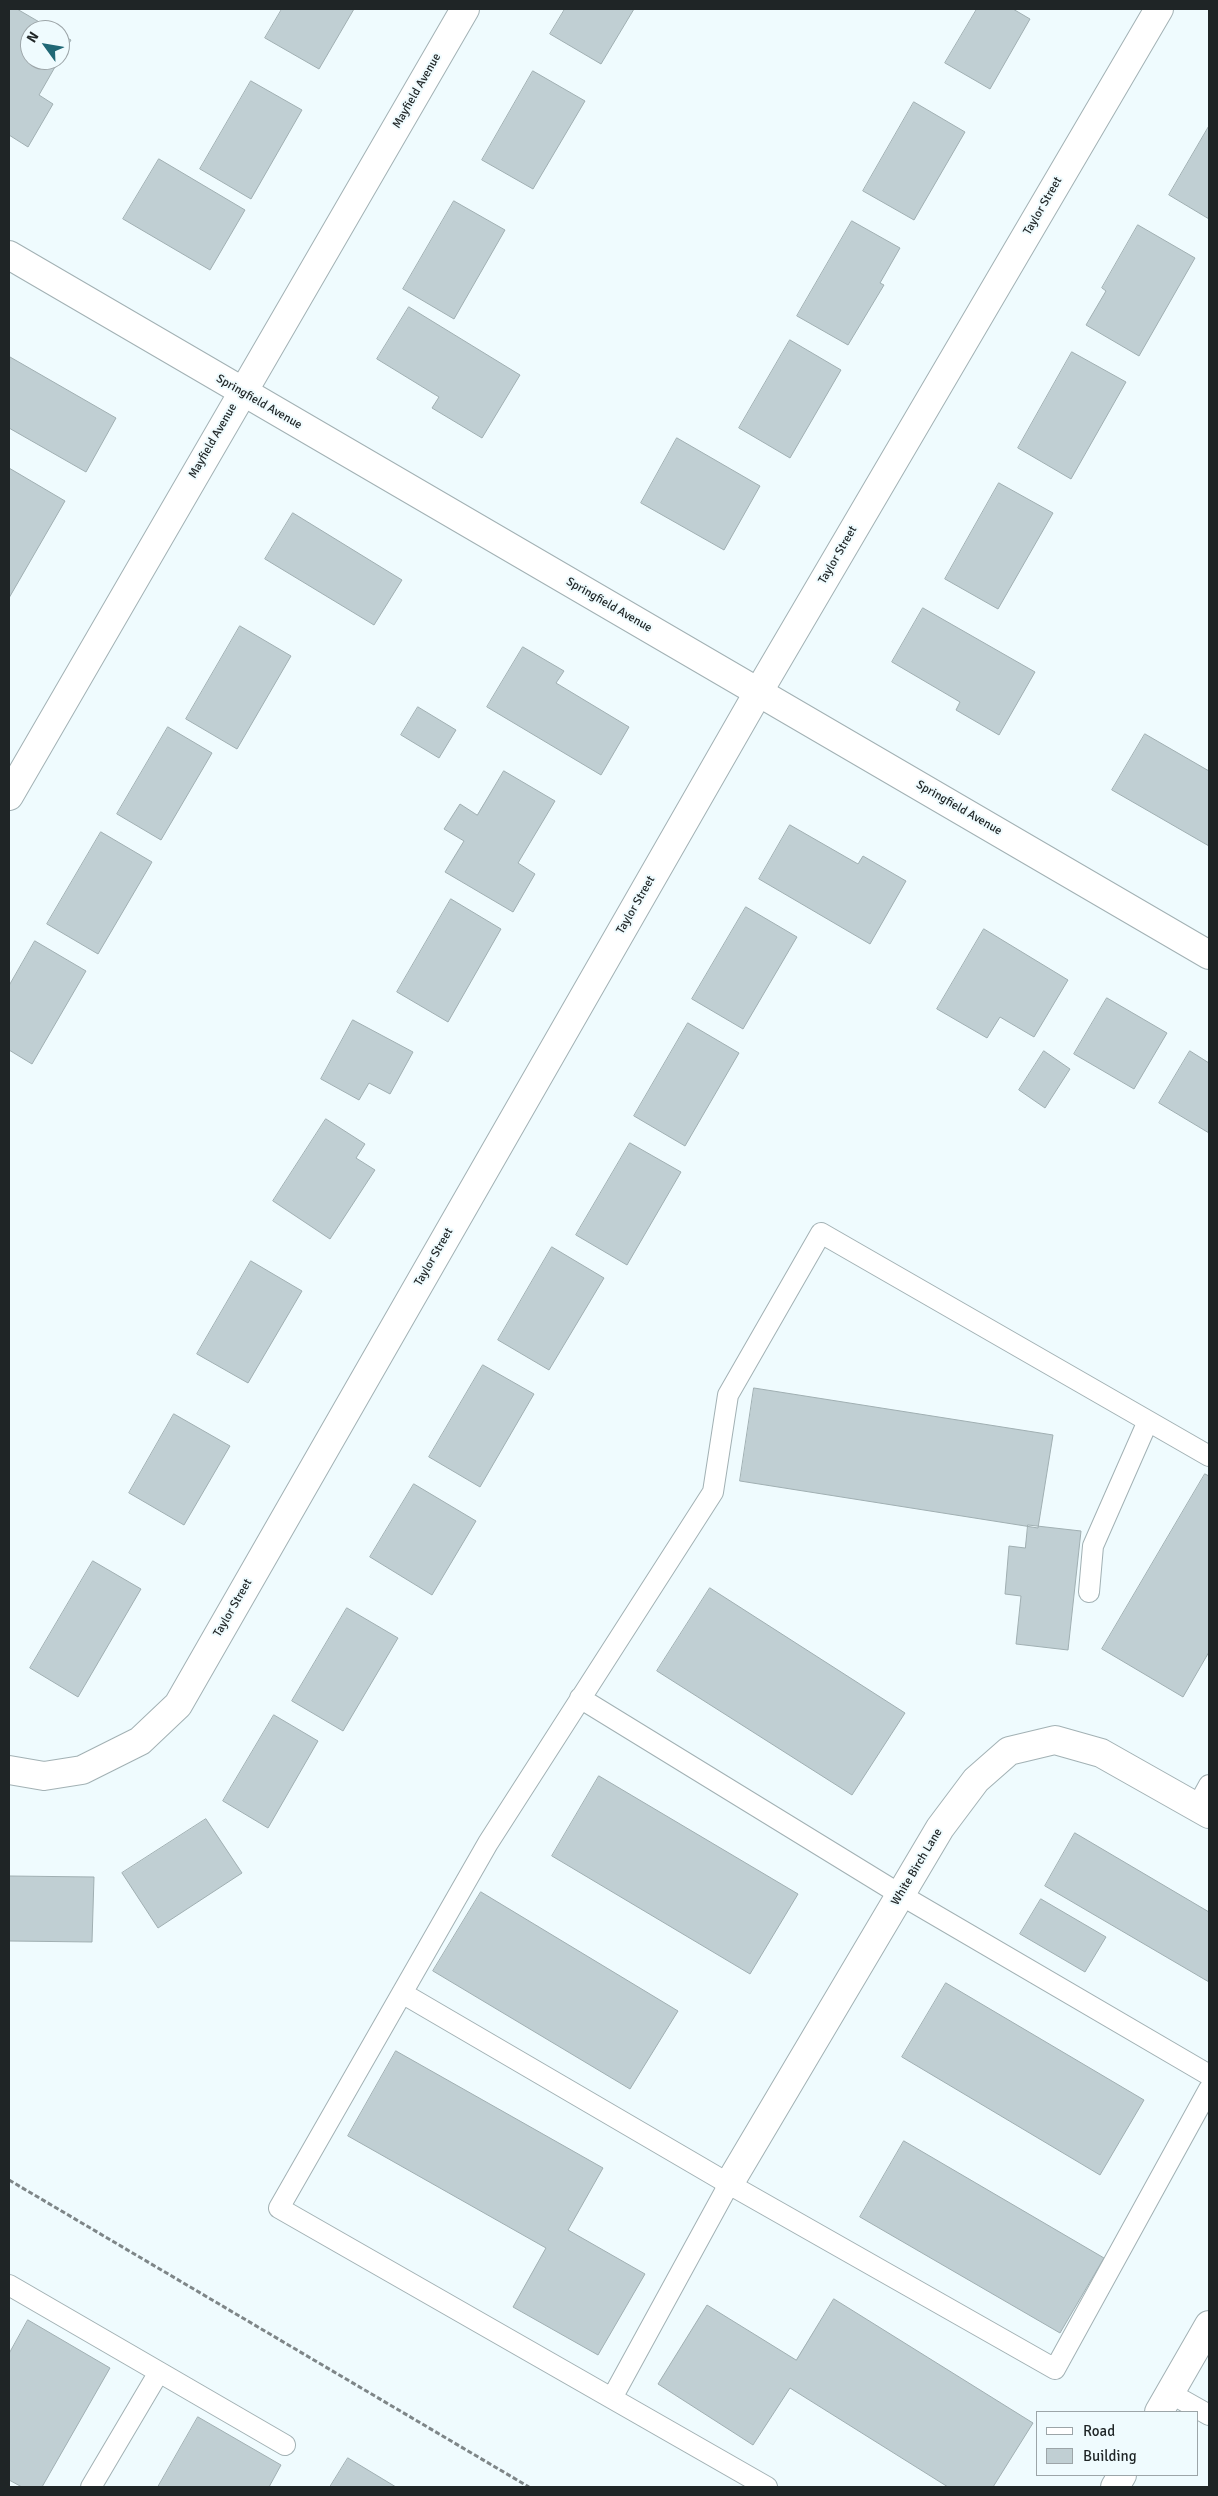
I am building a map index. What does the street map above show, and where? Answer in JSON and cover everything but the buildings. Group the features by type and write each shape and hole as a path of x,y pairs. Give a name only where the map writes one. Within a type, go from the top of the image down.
{"street":[{"name":"Mayfield Avenue","path":"9,796 241,392 465,9"},
{"name":"Taylor Street","path":"9,1770 44,1776 82,1770 140,1741 178,1705 759,691 1159,9"},
{"name":"Springfield Avenue","path":"9,256 759,691 1209,955"},
{"name":"White Birch Lane","path":"729,2184 940,1828 976,1780 1008,1751 1055,1740 1101,1754 1205,1802"},
{"path":"1164,2403 1209,2325"},
{"path":"1115,2487 1121,2476"}],"lane":[{"path":"767,2487 279,2208 488,1843 713,1492 728,1396 821,1233 1209,1456"},
{"path":"1089,1592 1093,1546 1148,1421"},
{"path":"580,1698 901,1895 1209,2075"},
{"path":"402,1993 729,2184 1055,2369 1209,2089"},
{"path":"612,2398 729,2184"},
{"path":"9,2285 285,2445"},
{"path":"91,2487 159,2372"},
{"path":"1164,2403 1194,2411"}],"path":[{"path":"9,2180 529,2487"}]}
